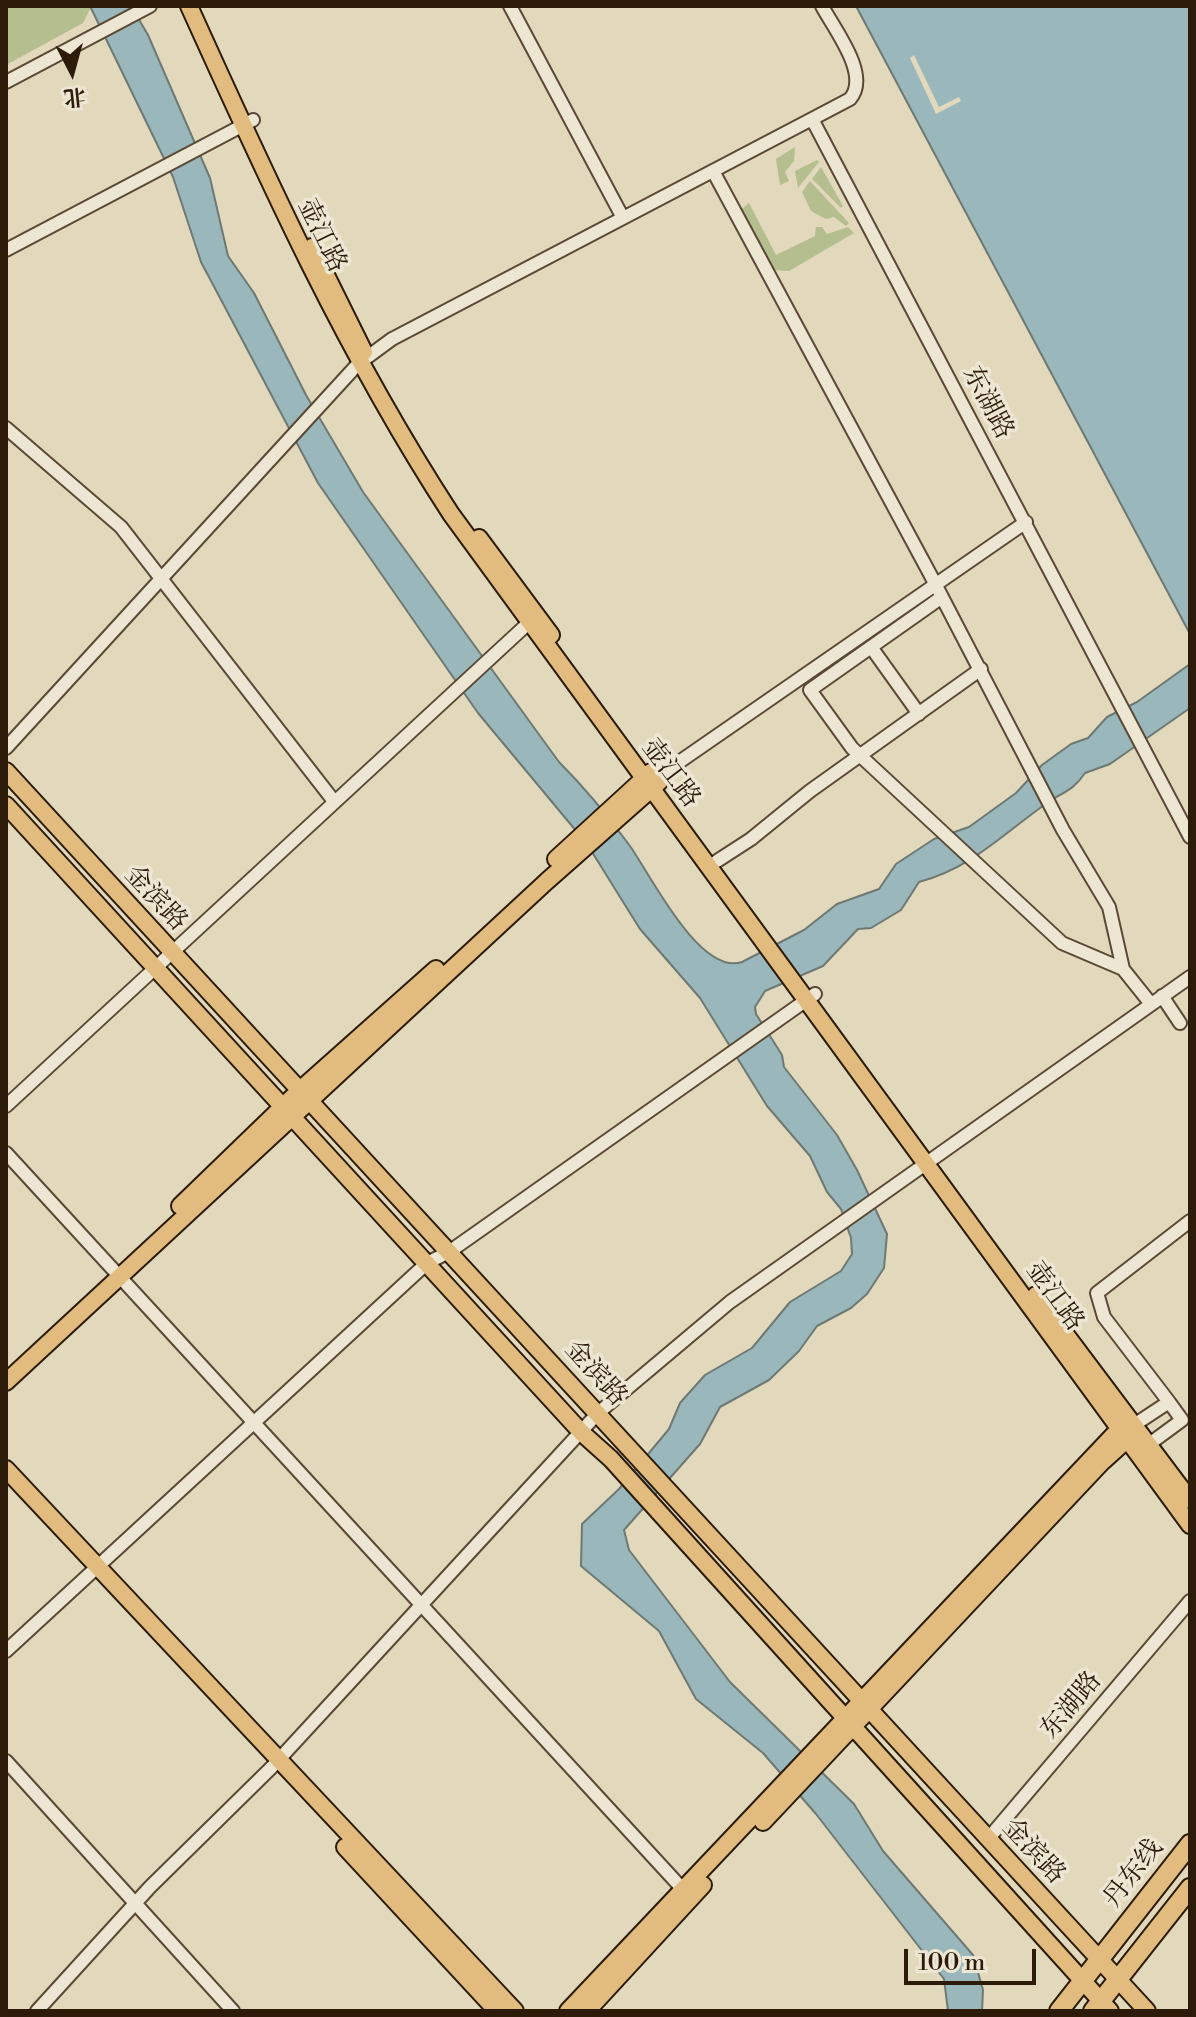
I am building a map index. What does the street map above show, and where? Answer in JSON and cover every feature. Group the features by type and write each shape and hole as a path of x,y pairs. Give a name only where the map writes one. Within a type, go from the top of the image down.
{"highway":[{"name":"丹东线","path":"1059,2011 1190,1844"},
{"name":"丹东线","path":"1101,2008 1116,1978 1190,1888"},
{"path":"1150,1894 1170,1912"}],"main road":[{"name":"壶江路","path":"189,6 363,360 426,461 532,619 1129,1428 1190,1525"},
{"name":"壶江路","path":"201,6 248,123"},
{"name":"金滨路","path":"6,771 1147,2011"},
{"name":"壶江路","path":"652,780 717,861 770,940"},
{"path":"6,1382 305,1095 652,780"},
{"path":"11,810 31,799"},
{"name":"金滨路","path":"11,810 582,1433 611,1459 1082,1980 1101,2008"},
{"path":"6,1367 116,1274"},
{"name":"壶江路","path":"1129,1428 1148,1445 1190,1500"},
{"path":"568,2011 687,1894 1129,1428"},
{"path":"6,1469 93,1570"},
{"path":"6,1483 515,2011"},
{"path":"275,1764 497,2011"},
{"path":"587,2011 687,1894"}],"street":[{"path":"6,82 150,6"},
{"path":"510,6 623,218"},
{"path":"6,748 363,360 392,339 850,99 857,79 822,6"},
{"name":"东湖路","path":"812,119 1190,837"},
{"path":"6,250 248,123"},
{"path":"713,171 981,669 1063,830 1109,907 1123,969 1151,1004"},
{"path":"6,428 109,514 163,578 333,800"},
{"path":"652,780 1026,522"},
{"path":"942,597 810,690 861,756 1062,943 1123,969"},
{"path":"6,1106 532,619"},
{"path":"871,647 919,714"},
{"path":"717,861 981,669"},
{"path":"37,2011 136,1903 275,1764 598,1413 679,1342 1190,977"},
{"path":"6,1651 427,1263 449,1252 576,1159 785,1017 807,991"},
{"path":"1162,996 1180,1023"},
{"path":"6,1153 687,1894"},
{"path":"1190,1221 1097,1293 1104,1317 1190,1431"},
{"path":"1129,1428 1169,1402"},
{"path":"1148,1445 1182,1420"},
{"name":"东湖路","path":"988,1839 1190,1601"},
{"path":"6,1761 233,2011"}],"green space":[{"path":"6,6 89,6 90,9 83,23 6,65"},
{"path":"795,147 794,161 785,172 789,181 780,185 776,159"},
{"path":"817,160 819,162 798,188 795,171"},
{"path":"821,167 843,206 841,208 812,179"},
{"path":"810,181 849,223 846,226 834,217 826,219 811,211 802,192"},
{"path":"749,203 776,255 815,236 816,227 822,227 827,234 848,227 854,233 789,271 770,270 739,211"}],"water":[{"path":"90,6 131,6 148,35 210,178 228,256 254,293 306,395 363,492 559,762 630,846 678,920 710,954 726,962 742,962 804,930 837,904 879,889 896,864 934,839 969,827 1016,793 1042,765 1071,744 1088,738 1107,717 1137,702 1190,664 1190,708 1110,764 1085,773 1072,788 971,859 919,882 901,910 871,928 858,929 823,966 765,991 755,1007 756,1014 782,1055 784,1067 837,1135 857,1170 887,1234 884,1268 867,1294 851,1308 817,1326 799,1351 769,1380 720,1407 700,1444 624,1530 629,1550 730,1682 854,1804 883,1851 973,1955 983,1990 982,2011 948,2011 944,1979 816,1814 763,1753 696,1699 659,1631 581,1566 582,1524 619,1489 669,1429 680,1403 705,1375 752,1348 790,1302 841,1271 852,1254 851,1238 841,1209 827,1192 810,1156 767,1106 700,998 640,929 587,844 478,713 318,483 201,262 173,177"},
{"path":"856,6 1190,6 1190,634"}],"pier":[{"path":"914,55 939,107 959,97 961,101 936,114 910,58"}]}
